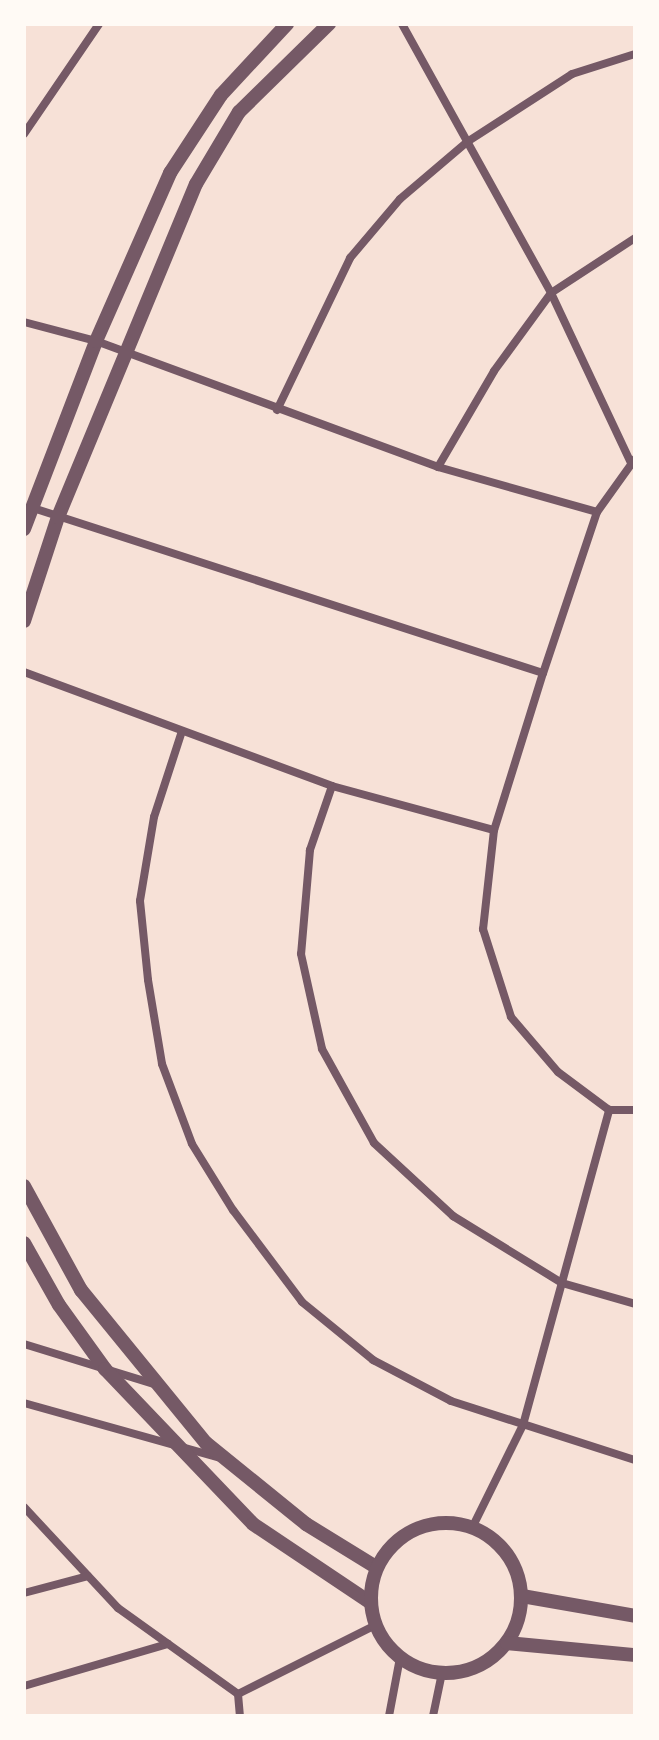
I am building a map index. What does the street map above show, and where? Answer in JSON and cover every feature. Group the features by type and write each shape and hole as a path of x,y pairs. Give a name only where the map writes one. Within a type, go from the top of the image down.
{"street":[{"path":"24,134 99,24"},
{"path":"24,529 96,341 170,173 221,95 287,24"},
{"path":"24,621 58,517 196,184 239,112 329,24"},
{"path":"402,24 551,293 633,461 597,512 543,673 494,830 483,929 511,1017 558,1072 609,1110 635,1110"},
{"path":"277,410 350,258 400,199 467,142 572,74 635,54"},
{"path":"438,467 494,371 551,293 635,238"},
{"path":"24,322 96,341 438,467 597,512"},
{"path":"33,508 543,673"},
{"path":"24,672 332,786 494,830"},
{"path":"182,731 154,817 140,901 148,980 162,1064 192,1144 233,1210 302,1302 373,1360 451,1401 635,1460"},
{"path":"332,786 310,850 301,954 322,1049 374,1143 453,1216 562,1283 635,1304"},
{"path":"473,1526 523,1425 609,1110"},
{"path":"24,1186 81,1290 206,1443 306,1524 376,1567"},
{"path":"24,1243 59,1305 105,1369 253,1524 371,1603"},
{"path":"24,1344 157,1385"},
{"path":"24,1403 226,1459"},
{"path":"24,1507 118,1608 238,1694 240,1716"},
{"path":"450,1521 473,1526 498,1542 516,1566 522,1596 518,1621 507,1643 489,1661 467,1671 442,1673 420,1669 400,1658 376,1625 371,1603 376,1567 388,1548 406,1533 427,1524 450,1521"},
{"path":"24,1593 88,1576"},
{"path":"522,1596 635,1616"},
{"path":"238,1694 376,1625"},
{"path":"507,1643 635,1655"},
{"path":"24,1686 168,1644"},
{"path":"389,1716 400,1658"},
{"path":"433,1716 442,1673"}]}
